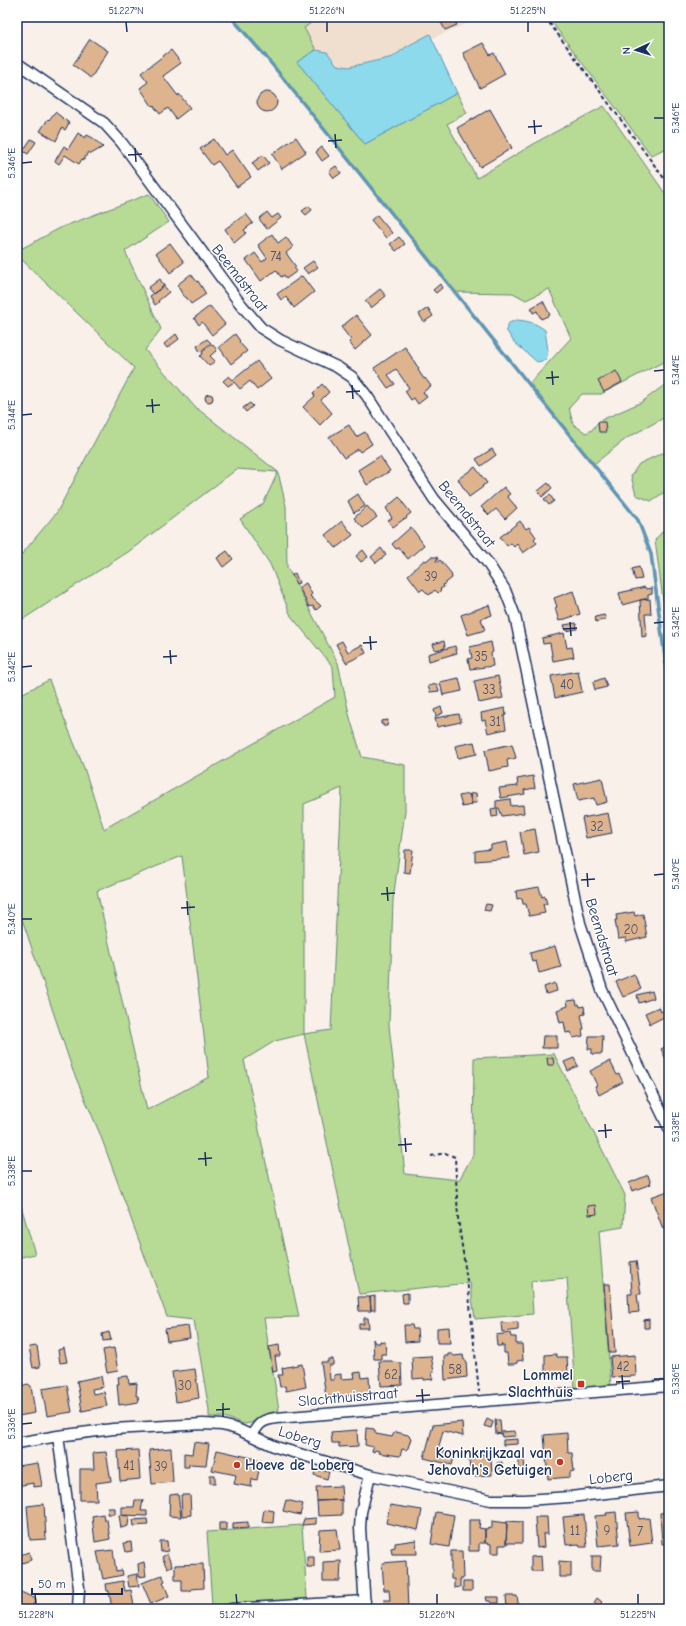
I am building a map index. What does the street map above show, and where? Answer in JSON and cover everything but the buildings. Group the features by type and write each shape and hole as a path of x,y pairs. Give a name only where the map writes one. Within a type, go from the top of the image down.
{"street":[{"name":"Beemdstraat","path":"17,63 104,123 122,143 238,302 261,328 280,340 337,367 352,377 367,396 434,500 487,562 504,590 514,616 580,924 602,990 669,1128"},
{"name":"Slachthuisstraat","path":"252,1435 258,1425 266,1419 669,1386"},
{"name":"Loberg","path":"17,1443 113,1429 203,1424 222,1425 252,1435 276,1447 370,1475 491,1500 525,1500 570,1497 669,1486"},
{"path":"58,1436 79,1588 78,1609"},
{"path":"230,1609 365,1605 360,1528 361,1512 370,1475"}],"path":[{"path":"545,17 669,185"},
{"path":"431,1156 445,1153 455,1157 458,1218 469,1295 480,1401"}],"shaded area":[{"path":"319,17 483,17 432,38 430,34 406,47 393,57 349,67 337,65 327,52 316,50 304,28"}],"green space":[{"path":"231,17 319,17 304,28 316,50 297,62 365,144 457,93 467,113 447,124 477,178 542,139 604,106 669,199 669,220 667,221 669,223 669,359 601,394 582,394 569,408 573,424 586,433 592,430 599,421 642,402 663,386 669,384 669,415 627,438 594,464 529,384 571,338 549,289 526,300 513,293 455,292 266,57"},
{"path":"548,17 669,17 669,150 667,148 651,155"},
{"path":"149,194 169,222 125,251 161,329 145,350 194,406 278,472 237,469 128,552 17,623 17,560 57,512 134,368 17,255 17,251 62,227"},
{"path":"662,453 669,454 669,489 651,501 636,495 631,476 639,464"},
{"path":"278,472 286,506 287,567 338,663 350,718 362,757 405,765 405,811 393,900 389,1025 405,1174 459,1180 473,1155 474,1058 554,1054 625,1195 623,1227 599,1231 611,1386 575,1389 567,1278 531,1281 533,1314 475,1319 470,1283 359,1294 304,1034 275,1041 244,1060 299,1317 264,1318 279,1410 267,1414 251,1423 244,1424 225,1417 209,1417 194,1320 167,1317 100,1134 73,1071 22,919 17,922 17,696 49,680 84,768 104,829 335,697 333,667 291,616 270,564 240,519 263,504","holes":["342,788 331,1030 304,1034 304,804","182,856 209,1077 147,1110 97,891"]},
{"path":"669,524 669,645 655,540"},
{"path":"17,1192 35,1254 17,1258"},
{"path":"302,1525 307,1599 212,1605 207,1532"}],"water":[{"path":"430,34 457,93 365,144 297,62 316,50 327,52 337,65 349,67 393,57 406,47"},
{"path":"517,320 532,323 545,330 548,351 546,360 537,362 514,342 506,330 509,323"}],"waterway":[{"path":"231,17 266,57 638,520 651,554 669,688"}],"place":[{"name":"Lommel Slachthuis","path":"581,1384"},
{"name":"Koninkrijkzaal van Jehovah's Getuigen","path":"560,1462"},
{"name":"Hoeve de Loberg","path":"237,1465"}]}
